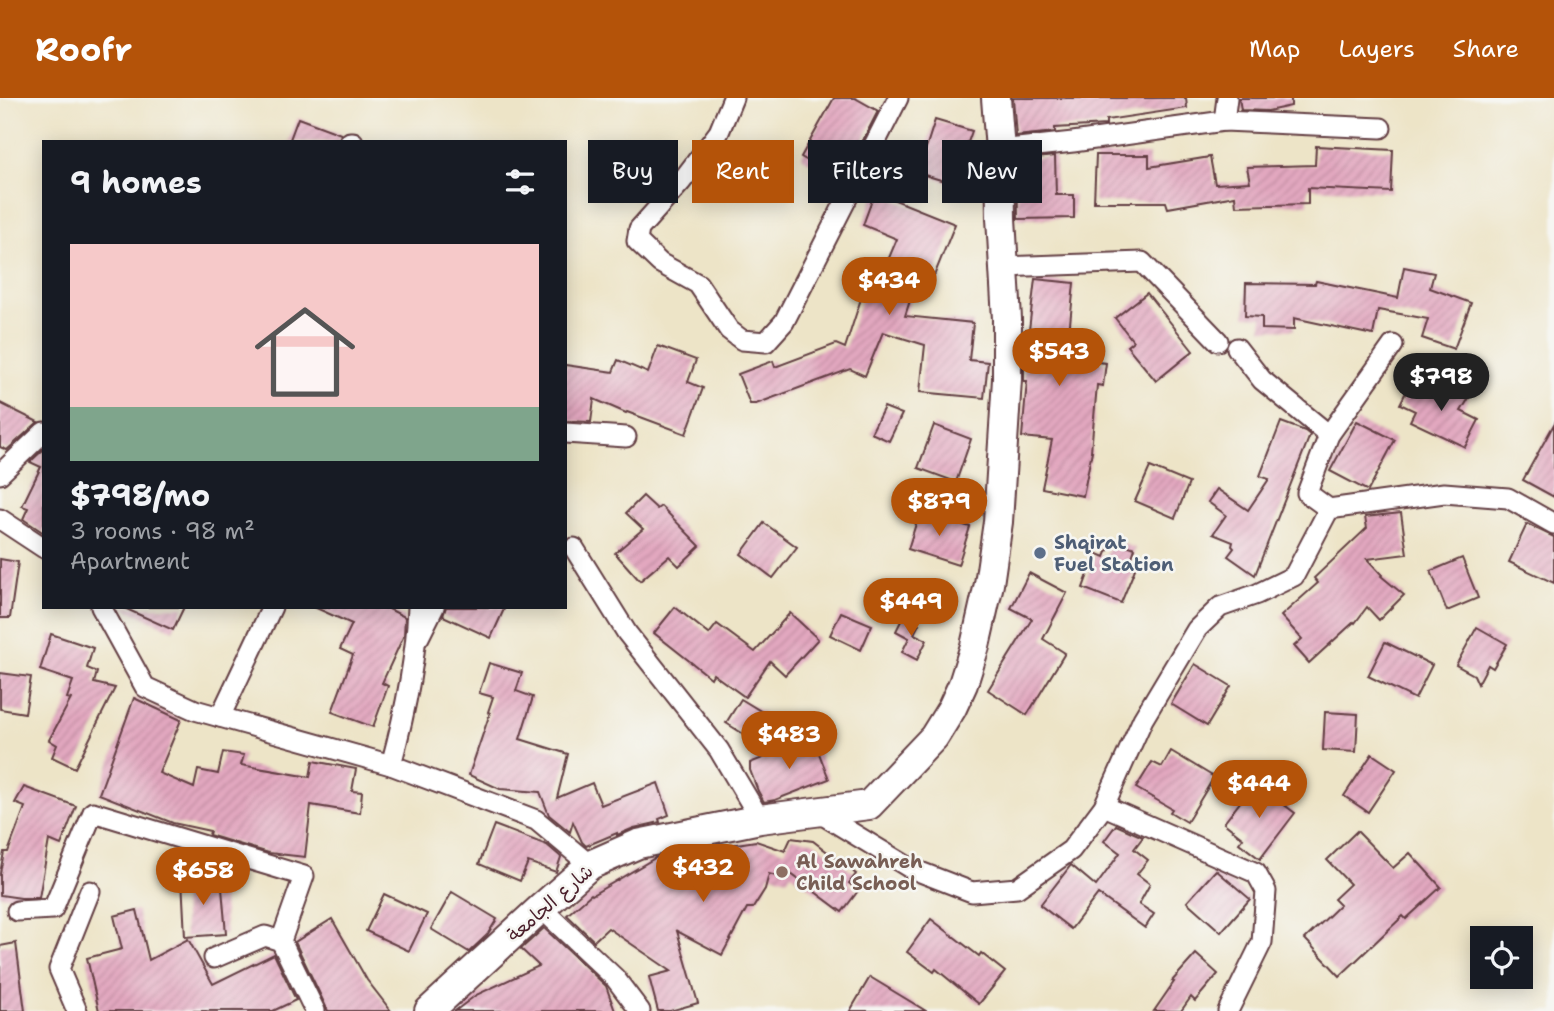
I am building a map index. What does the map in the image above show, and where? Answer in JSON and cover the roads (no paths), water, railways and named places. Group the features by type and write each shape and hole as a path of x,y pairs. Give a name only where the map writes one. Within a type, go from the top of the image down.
{"main road":[{"name":"شارع الجامعة","path":"996,98 999,140"},
{"name":"شارع الجامعة","path":"435,1009 590,865 638,844 760,819 869,805 934,737 952,708 975,646 989,584 998,522 1007,379 1007,319 1001,203"}],"street":[{"path":"733,98 719,132 681,182 639,229 637,241 660,263 698,284 729,330 742,340 766,342 784,322 898,98"},
{"path":"1224,121 1227,98"},
{"path":"1042,145 1224,121 1381,128"},
{"path":"1004,267 1142,262 1218,341"},
{"path":"1393,345 1329,435 1307,493 1329,509 1444,494 1508,498 1554,524"},
{"path":"1237,348 1262,380 1329,435"},
{"path":"567,433 626,437"},
{"path":"0,474 42,434"},
{"path":"816,811 910,868 972,892 1017,888 1071,849 1104,806 1143,719 1197,629 1220,607 1257,594 1294,576 1329,509"},
{"path":"0,519 42,547"},
{"path":"574,548 627,633 719,750 760,819"},
{"path":"103,609 145,687 195,710 391,765 536,820 590,865"},
{"path":"220,717 271,609"},
{"path":"391,765 404,719 416,641 418,609"},
{"path":"416,641 433,609"},
{"path":"1104,806 1256,873 1266,891 1262,942 1228,1011"},
{"path":"17,911 52,909 93,812 304,876 281,941 314,1011"},
{"path":"77,1011 59,969 90,891"},
{"path":"541,908 615,978 640,1011"},
{"path":"214,958 265,936 281,941"}],"place":[{"name":"Shqirat Fuel Station","path":"1040,553"},
{"name":"Al Sawahreh Child School","path":"782,872"}]}
